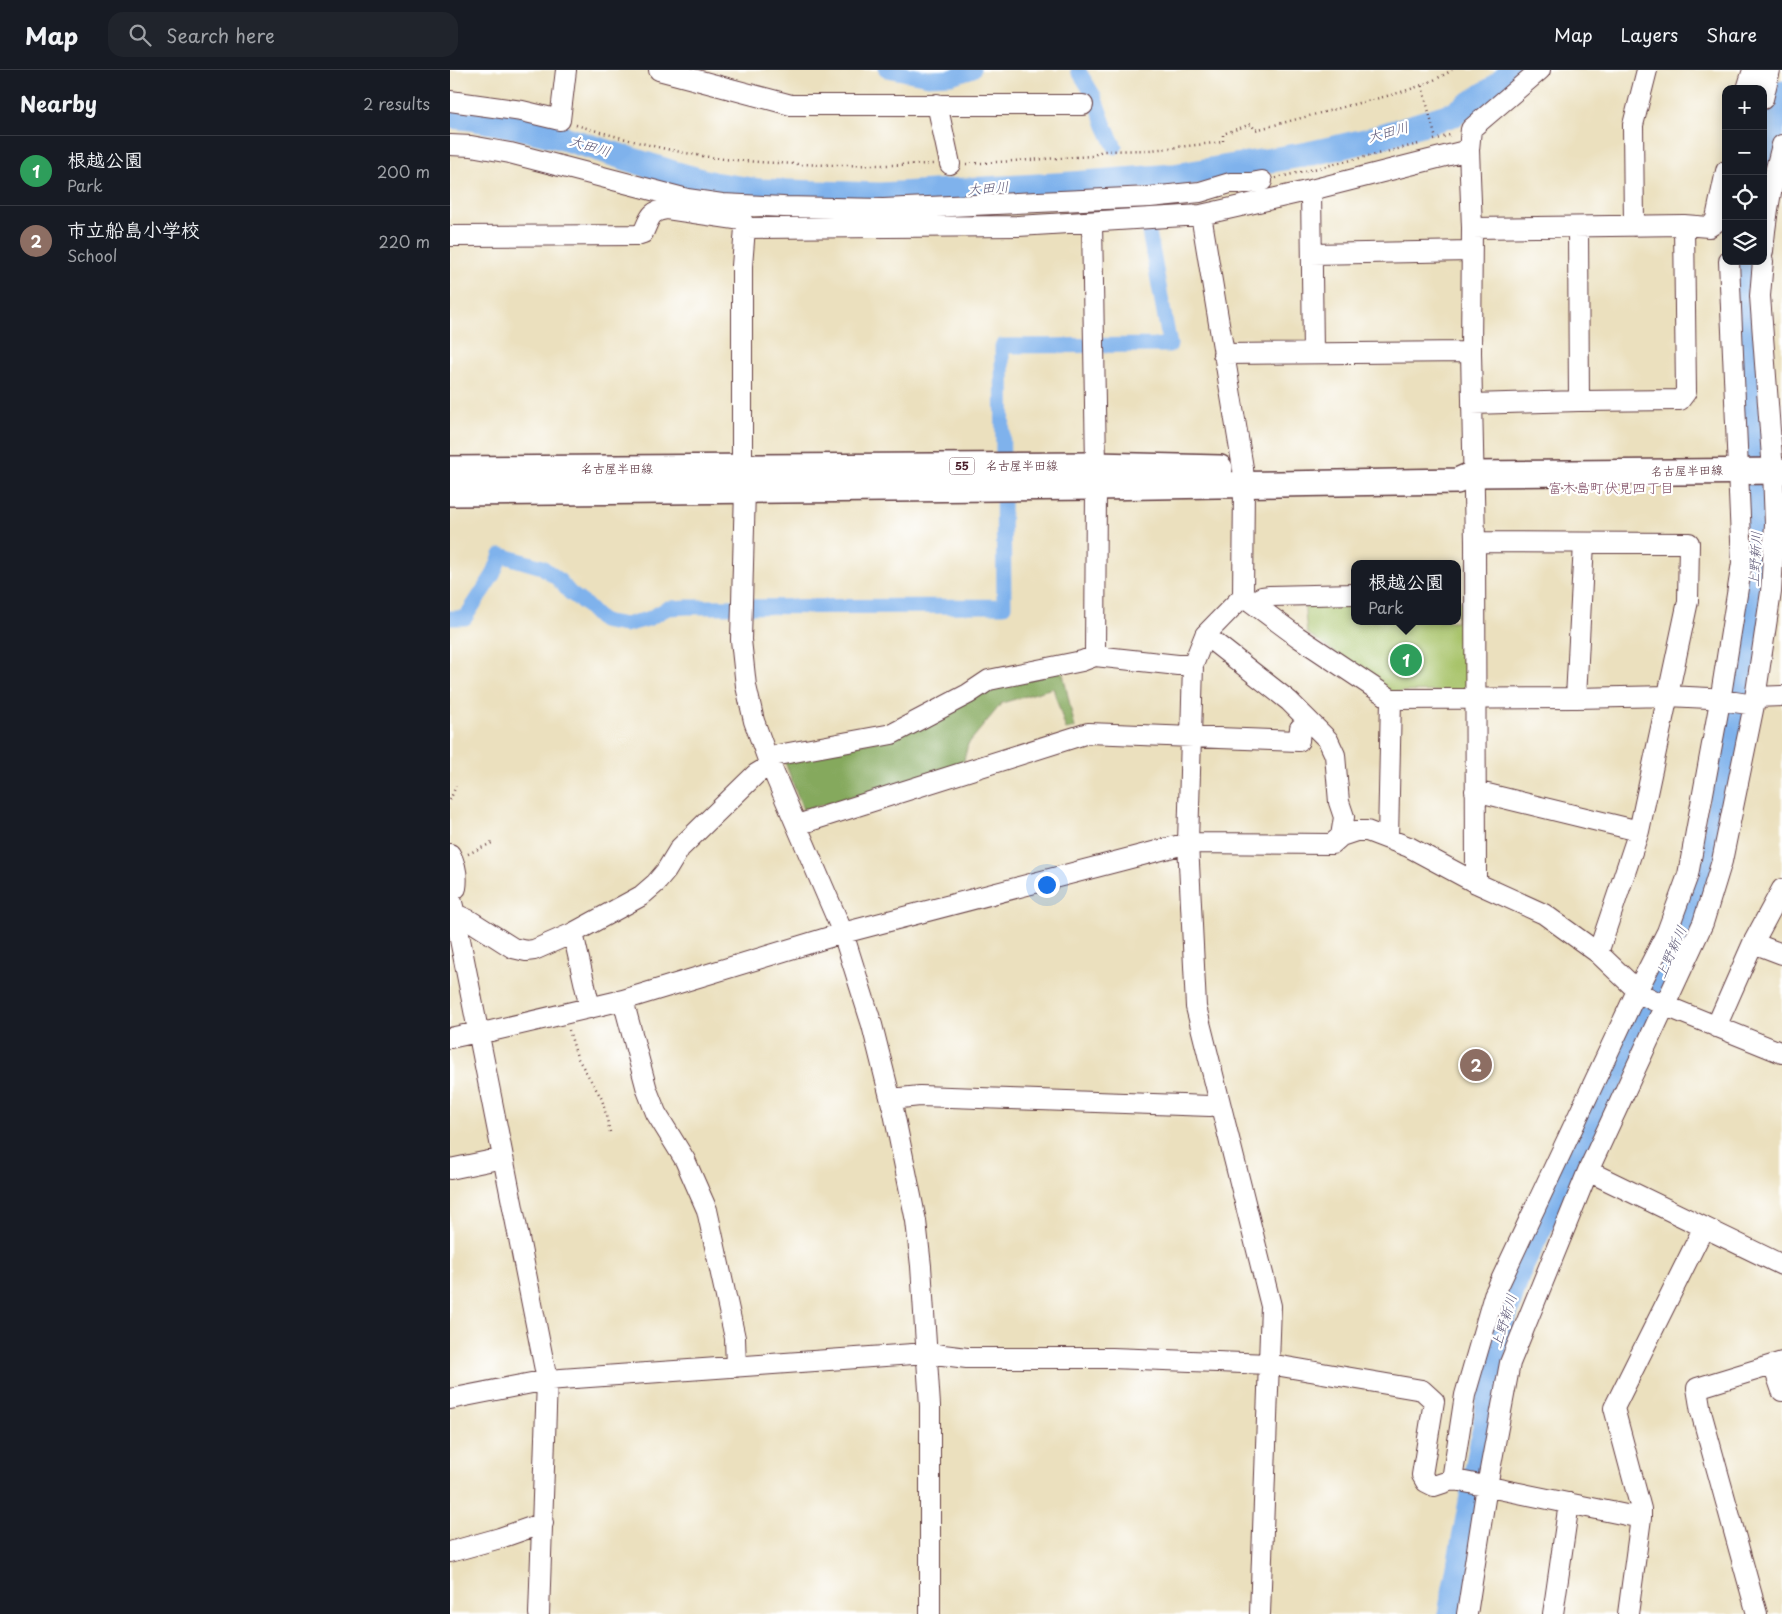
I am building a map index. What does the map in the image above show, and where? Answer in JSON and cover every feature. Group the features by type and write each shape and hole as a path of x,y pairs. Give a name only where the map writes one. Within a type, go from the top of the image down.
{"main road":[{"name":"名古屋半田線","path":"450,493 743,479 1243,476 1456,466 1473,474 1761,471"},
{"name":"名古屋半田線","path":"450,469 743,479"}],"street":[{"path":"450,101 522,111 560,120 566,70"},
{"path":"659,70 791,104 1084,105"},
{"path":"1476,883 1476,698 1466,592 1475,542 1471,352 1472,228 1469,150 1471,129 1540,70"},
{"path":"1634,226 1633,125 1647,70"},
{"path":"1748,85 1753,70"},
{"path":"1766,85 1770,70"},
{"path":"937,104 950,164"},
{"path":"450,145 471,146 510,153 687,199 722,204 766,206 883,209 1100,200 1178,195 1200,192 1230,183 1262,181"},
{"path":"1767,241 1774,224 1771,185 1782,145"},
{"path":"745,228 1018,226 1201,215 1311,190 1469,150"},
{"path":"1472,228 1684,225 1709,227 1715,223 1725,175"},
{"path":"1311,190 1313,353"},
{"path":"450,236 637,235 643,232 650,217 657,210 667,209 742,220 745,228 742,266 742,640 746,686 754,721 769,761 843,933 872,1025 891,1099 916,1221 921,1266 930,1406 930,1614"},
{"path":"1201,215 1243,476 1248,599"},
{"path":"1092,222 1096,476 1095,656"},
{"path":"1472,404 1579,400 1680,400 1686,392 1684,225"},
{"path":"1578,227 1579,400"},
{"path":"1312,254 1471,251"},
{"path":"1468,1614 1487,1486 1510,1363 1588,1171 1663,1005 1703,923 1722,861 1771,592 1775,524 1761,471 1730,265"},
{"path":"1456,1480 1465,1395 1494,1296 1668,932 1688,876 1720,701 1742,563 1761,471 1760,296 1762,265"},
{"path":"1223,354 1471,352"},
{"path":"1475,542 1689,543 1688,601 1639,832 1598,953"},
{"path":"1576,698 1584,543"},
{"path":"1260,1614 1271,1306 1196,1007 1188,843 1193,665 1206,635 1248,599 1270,596 1351,594"},
{"path":"1248,599 1298,637 1391,699 1668,696 1751,702 1782,696"},
{"path":"1206,635 1289,701 1328,740 1335,755 1339,802 1344,817 1341,836"},
{"path":"452,900 470,920 513,948 526,951 534,950 573,933 641,896 666,871 680,848 769,761 892,734 968,694 988,680 1082,661 1095,656 1193,665"},
{"path":"1388,839 1391,699"},
{"path":"797,825 1088,734 1299,741 1300,728"},
{"path":"1475,791 1639,832"},
{"path":"450,1038 491,1031 623,1000 843,933 1188,843 1332,844 1341,836 1356,831 1368,831 1409,847 1476,883 1544,914 1598,953 1639,992 1663,1005 1782,1053"},
{"path":"452,858 456,888 452,900 547,1380 539,1614"},
{"path":"1716,1027 1754,943 1782,889"},
{"path":"573,933 590,1008"},
{"path":"1754,943 1782,954"},
{"path":"623,1000 647,1090 653,1105 685,1160 707,1210 735,1338 736,1367"},
{"path":"891,1099 920,1096 1210,1106 1220,1104"},
{"path":"450,1169 504,1158"},
{"path":"1588,1171 1782,1265"},
{"path":"1628,1614 1641,1508 1614,1408 1704,1227"},
{"path":"450,1399 547,1380 927,1353 967,1358 1112,1358 1269,1364 1422,1390 1434,1401 1422,1475 1426,1482 1434,1486 1456,1480 1641,1518"},
{"path":"1757,1614 1701,1412 1697,1388 1778,1363 1782,1392"},
{"path":"1553,1614 1569,1503"},
{"path":"450,1552 500,1538 543,1523"}],"path":[{"path":"560,120 636,143 722,159 781,163 875,165 975,164 1092,156 1102,151 1159,149 1223,142 1223,134 1251,124 1255,130 1422,86 1452,70"},
{"path":"1422,86 1436,140"},
{"path":"1428,142 1471,129"},
{"path":"1262,181 1420,144"},
{"path":"450,800 456,786"},
{"path":"452,858 494,842"},
{"path":"565,1014 577,1057 602,1098 610,1132"}],"green space":[{"path":"1351,599 1351,625 1461,625 1461,602 1466,606 1468,686 1462,691 1391,692 1307,633 1304,601"},
{"path":"1062,669 1075,728 1066,730 1053,688 1002,703 968,744 962,768 803,810 783,757 893,738 993,684"}],"waterway":[{"path":"886,70 928,78 951,77 973,70"},
{"path":"1078,70 1094,96 1115,147"},
{"name":"大田川","path":"450,116 518,127 560,137 713,184 760,191 880,195 1173,176 1308,154 1365,141 1454,114 1493,89 1515,70"},
{"name":"上野新川","path":"1767,146 1782,93"},
{"path":"450,618 465,618 493,575 501,555 542,567 558,579 570,593 585,604 602,621 625,625 648,619 668,608 1004,606 1002,346 1170,345 1149,232"},
{"name":"上野新川","path":"1450,1614 1485,1426 1494,1351 1518,1273 1643,1015 1692,910 1709,865 1751,623 1758,545 1744,290 1746,265"}],"place":[{"name":"根越公園","path":"1406,660"},
{"name":"市立船島小学校","path":"1476,1065"}],"district":[{"name":"富木島町伏見四丁目","path":"1611,488"}]}
